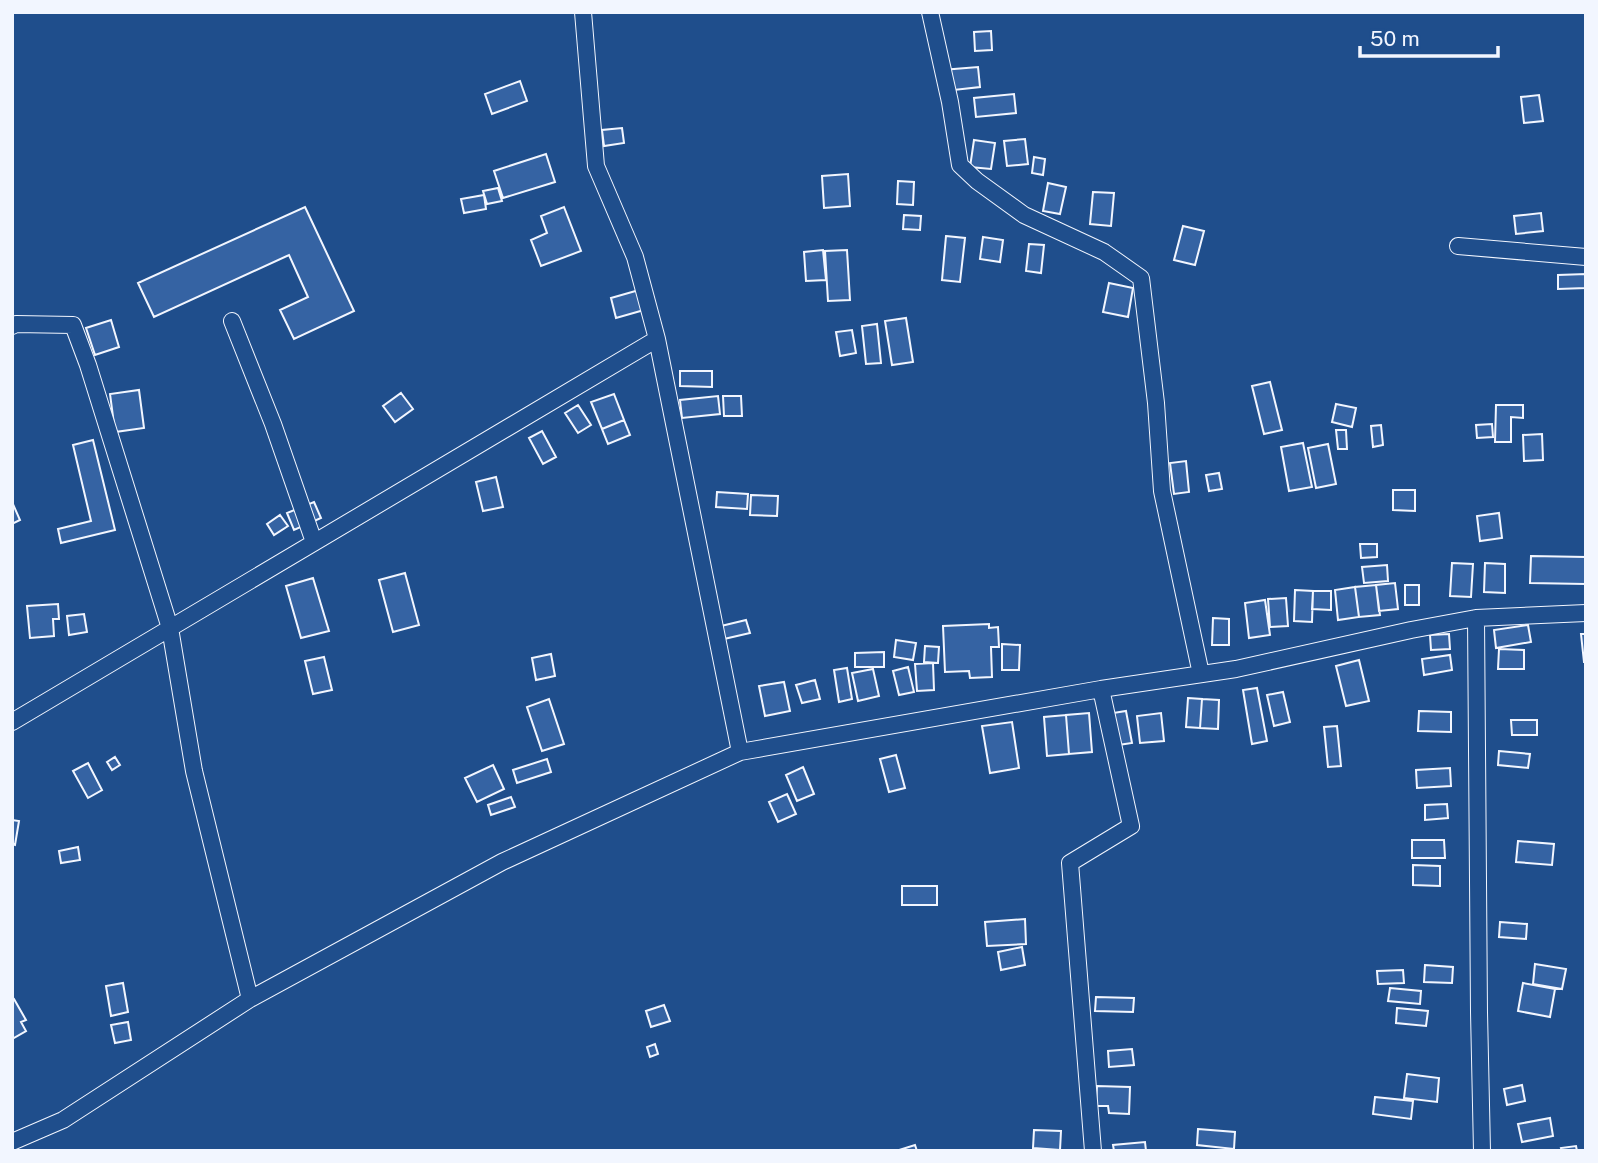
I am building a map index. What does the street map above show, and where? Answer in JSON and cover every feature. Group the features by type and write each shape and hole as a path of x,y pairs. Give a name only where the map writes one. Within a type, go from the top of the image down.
{"street":[{"path":"583,12 596,166 635,257 657,339 740,752"},
{"path":"930,12 950,102 960,165 977,181 1024,215 1104,252 1141,278 1156,403 1162,491 1201,674"},
{"path":"1458,246 1586,257"},
{"path":"232,321 274,424 314,542"},
{"path":"12,326 73,325 88,365 170,628 194,771 250,999"},
{"path":"12,722 657,339"},
{"path":"12,1142 63,1121 250,999 502,862 740,752 1101,688 1236,669 1476,618 1586,613"},
{"path":"1476,618 1478,999 1482,1151"},
{"path":"1093,1151 1070,863 1131,826 1101,688"}],"building":[{"path":"991,31 992,50 975,51 974,32"},
{"path":"978,67 980,87 945,91 942,70"},
{"path":"520,81 527,101 492,114 485,94"},
{"path":"1014,94 1016,113 976,117 974,98"},
{"path":"1539,95 1543,121 1524,123 1521,97"},
{"path":"622,128 624,143 604,146 602,130"},
{"path":"1025,139 1028,164 1007,166 1004,141"},
{"path":"974,140 995,143 991,169 970,167"},
{"path":"546,154 555,182 503,198 494,171"},
{"path":"1034,157 1045,159 1043,175 1032,173"},
{"path":"848,174 850,206 824,208 822,176"},
{"path":"898,181 914,182 913,205 897,204"},
{"path":"1048,183 1066,187 1060,214 1043,211"},
{"path":"498,188 502,201 487,204 483,191"},
{"path":"1093,192 1114,193 1111,226 1090,224"},
{"path":"484,195 486,209 464,213 461,199"},
{"path":"305,207 354,311 294,339 280,310 308,297 289,255 154,317 138,283"},
{"path":"564,207 581,251 541,266 531,240 547,233 541,216"},
{"path":"1541,213 1543,231 1516,234 1514,216"},
{"path":"904,215 921,216 920,230 903,229"},
{"path":"1183,226 1204,231 1195,265 1174,260"},
{"path":"946,236 965,238 960,282 942,280"},
{"path":"983,237 1003,240 1000,262 980,259"},
{"path":"1029,244 1044,245 1041,273 1026,271"},
{"path":"823,250 826,280 806,281 804,252"},
{"path":"847,250 850,300 828,301 825,251"},
{"path":"1586,274 1586,288 1558,289 1558,275"},
{"path":"1109,283 1133,288 1128,317 1103,312"},
{"path":"639,290 644,310 616,318 611,298"},
{"path":"906,318 913,362 892,365 885,321"},
{"path":"111,320 119,347 95,355 86,328"},
{"path":"877,324 881,363 866,364 862,326"},
{"path":"852,330 856,353 840,356 836,332"},
{"path":"680,371 712,371 712,387 680,386"},
{"path":"1270,382 1282,430 1264,434 1252,386"},
{"path":"139,390 144,428 115,432 110,394"},
{"path":"401,393 413,409 395,422 383,406"},
{"path":"614,394 624,420 602,429 591,402"},
{"path":"718,396 720,414 682,418 680,400"},
{"path":"723,396 741,396 742,416 724,416"},
{"path":"1336,404 1356,408 1352,427 1332,422"},
{"path":"578,405 591,425 578,433 565,413"},
{"path":"1496,405 1523,405 1523,418 1511,417 1511,442 1495,442"},
{"path":"624,420 630,435 608,444 602,429"},
{"path":"1492,424 1493,437 1477,438 1476,425"},
{"path":"1381,425 1383,445 1373,447 1371,426"},
{"path":"1336,430 1346,430 1347,449 1338,449"},
{"path":"542,431 556,457 543,464 529,438"},
{"path":"1542,434 1543,460 1524,461 1523,435"},
{"path":"93,440 115,530 61,543 58,529 91,521 73,445"},
{"path":"1303,443 1312,487 1289,491 1281,447"},
{"path":"1328,444 1336,484 1316,488 1308,448"},
{"path":"1186,461 1189,492 1174,494 1170,463"},
{"path":"1219,473 1222,489 1209,491 1206,475"},
{"path":"496,477 503,507 483,511 476,482"},
{"path":"1393,490 1415,490 1415,511 1393,510"},
{"path":"717,492 748,494 747,509 716,507"},
{"path":"751,495 778,496 777,516 750,515"},
{"path":"12,502 20,520 12,524"},
{"path":"314,502 321,518 294,530 287,513"},
{"path":"1499,513 1502,538 1480,541 1477,516"},
{"path":"280,515 288,526 274,535 267,524"},
{"path":"1360,544 1377,544 1377,557 1361,558"},
{"path":"1531,556 1586,557 1585,584 1530,583"},
{"path":"1452,563 1473,564 1471,597 1450,596"},
{"path":"1485,563 1505,564 1505,593 1484,592"},
{"path":"1387,565 1388,581 1364,583 1362,567"},
{"path":"405,573 419,625 393,632 379,580"},
{"path":"313,578 329,631 301,638 286,586"},
{"path":"1395,583 1398,609 1379,611 1376,585"},
{"path":"1376,585 1380,615 1359,617 1355,587"},
{"path":"1405,585 1419,585 1419,605 1405,605"},
{"path":"1355,587 1359,617 1338,620 1335,590"},
{"path":"1295,590 1313,591 1312,622 1294,621"},
{"path":"1313,591 1331,591 1331,610 1312,609"},
{"path":"1286,598 1288,626 1270,627 1268,599"},
{"path":"1265,600 1270,635 1249,638 1245,603"},
{"path":"58,604 59,619 53,619 54,636 30,638 27,606"},
{"path":"84,614 87,632 69,635 67,616"},
{"path":"1213,618 1229,619 1229,645 1212,645"},
{"path":"746,620 750,633 724,639 721,626"},
{"path":"989,624 989,628 998,627 999,647 991,647 992,677 970,678 969,671 945,672 943,626"},
{"path":"1528,625 1531,642 1496,648 1494,630"},
{"path":"1449,634 1450,649 1431,650 1430,635"},
{"path":"1581,634 1586,634 1586,662 1584,662"},
{"path":"896,640 916,643 913,660 894,657"},
{"path":"1002,644 1020,645 1019,670 1002,670"},
{"path":"925,646 939,647 938,663 924,662"},
{"path":"1499,649 1524,650 1524,669 1498,669"},
{"path":"884,652 884,667 855,667 855,653"},
{"path":"551,654 555,676 536,680 532,658"},
{"path":"1450,655 1452,670 1424,675 1422,659"},
{"path":"324,657 332,690 313,694 305,661"},
{"path":"1359,660 1369,701 1346,706 1336,666"},
{"path":"933,663 934,690 917,691 915,664"},
{"path":"908,667 914,692 899,695 893,671"},
{"path":"847,668 852,699 839,702 834,670"},
{"path":"873,669 879,696 858,701 852,673"},
{"path":"815,680 820,699 802,703 796,685"},
{"path":"784,682 790,711 765,716 759,686"},
{"path":"1257,688 1267,741 1252,744 1243,690"},
{"path":"1283,692 1290,722 1274,726 1267,695"},
{"path":"1188,698 1202,699 1200,728 1186,727"},
{"path":"549,699 564,744 542,751 527,707"},
{"path":"1202,699 1219,700 1218,729 1200,728"},
{"path":"1126,711 1132,743 1118,745 1113,713"},
{"path":"1419,711 1451,712 1451,732 1418,731"},
{"path":"1089,713 1092,752 1069,754 1066,715"},
{"path":"1161,713 1164,741 1140,743 1137,716"},
{"path":"1066,715 1069,754 1047,756 1044,717"},
{"path":"1511,720 1537,720 1537,735 1512,735"},
{"path":"1012,722 1019,768 990,773 982,726"},
{"path":"1337,726 1341,766 1328,767 1324,727"},
{"path":"1499,751 1530,754 1528,768 1498,765"},
{"path":"896,755 905,788 889,792 880,759"},
{"path":"115,757 120,765 112,770 107,762"},
{"path":"547,759 551,772 517,783 513,770"},
{"path":"88,763 102,790 88,798 73,771"},
{"path":"493,765 504,789 477,802 465,778"},
{"path":"803,767 814,794 797,801 786,775"},
{"path":"1450,768 1451,786 1417,788 1416,770"},
{"path":"787,794 796,814 778,822 769,802"},
{"path":"511,797 515,807 491,815 488,805"},
{"path":"1447,804 1448,818 1425,820 1425,805"},
{"path":"12,820 19,821 15,845 12,844"},
{"path":"1412,840 1444,840 1445,858 1412,858"},
{"path":"1518,841 1554,844 1552,865 1516,862"},
{"path":"78,847 80,860 61,863 59,851"},
{"path":"1413,865 1440,866 1440,886 1413,885"},
{"path":"902,886 937,886 937,905 902,905"},
{"path":"1025,919 1026,944 987,946 985,922"},
{"path":"1500,922 1527,924 1526,939 1499,937"},
{"path":"1022,947 1025,965 1001,970 998,952"},
{"path":"1535,964 1566,969 1562,989 1533,984"},
{"path":"1425,965 1453,967 1452,983 1424,982"},
{"path":"1403,970 1404,983 1378,984 1377,971"},
{"path":"123,983 128,1012 111,1016 106,986"},
{"path":"1523,983 1555,989 1550,1017 1518,1011"},
{"path":"1390,988 1421,991 1420,1004 1388,1001"},
{"path":"1096,997 1134,998 1133,1012 1095,1011"},
{"path":"14,999 26,1020 21,1022 26,1031 12,1039 12,1000"},
{"path":"664,1005 670,1021 651,1027 646,1011"},
{"path":"1397,1008 1428,1011 1426,1026 1396,1023"},
{"path":"128,1022 131,1040 115,1043 111,1025"},
{"path":"655,1044 658,1054 650,1057 647,1047"},
{"path":"1132,1049 1134,1065 1109,1067 1108,1051"},
{"path":"1407,1074 1439,1078 1437,1102 1404,1098"},
{"path":"1522,1085 1525,1101 1507,1105 1504,1089"},
{"path":"1097,1086 1130,1087 1129,1114 1109,1113 1108,1106 1096,1106"},
{"path":"1375,1097 1413,1101 1411,1119 1373,1114"},
{"path":"1550,1118 1553,1136 1522,1142 1518,1124"},
{"path":"1198,1129 1235,1132 1234,1149 1197,1145"},
{"path":"1034,1130 1061,1131 1060,1150 1033,1148"},
{"path":"1145,1142 1146,1151 1114,1151 1113,1145"},
{"path":"915,1145 917,1151 896,1151"},
{"path":"1576,1146 1577,1151 1562,1151 1561,1148"}]}
